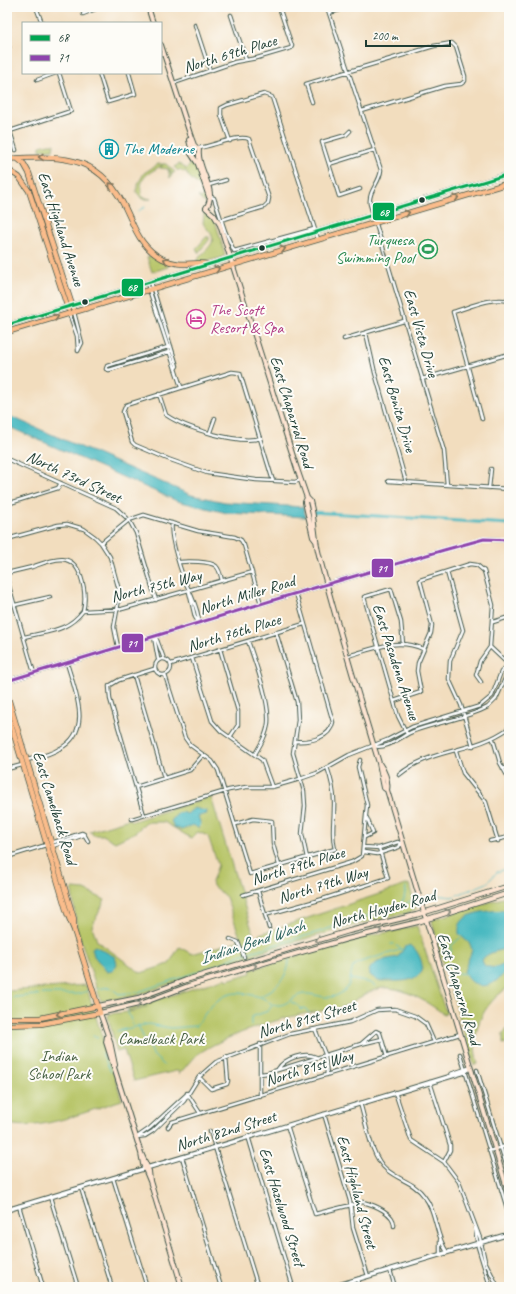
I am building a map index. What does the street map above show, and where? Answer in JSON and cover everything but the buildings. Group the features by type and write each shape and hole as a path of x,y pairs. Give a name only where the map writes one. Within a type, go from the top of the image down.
{"main road":[{"path":"148,7 154,22"},
{"name":"East Chaparral Road","path":"162,49 211,199"},
{"path":"193,156 196,150"},
{"name":"East Chaparral Road","path":"196,150 190,152 200,167 208,186 211,199 206,208 217,219 231,258 307,498 327,584 379,763 383,769 388,786 425,920 509,1195"},
{"name":"East Highland Avenue","path":"17,158 28,170 72,312"},
{"path":"7,159 59,158 85,164 110,182 125,207 139,238 152,252 165,260 176,264 210,264"},
{"name":"East Highland Avenue","path":"7,169 19,177 28,188 48,238"},
{"path":"7,325 231,258 315,231 509,174"},
{"path":"492,179 494,187"},
{"path":"7,332 151,288 509,183"},
{"path":"472,185 474,193"},
{"name":"East Camelback Road","path":"7,694 48,845 74,919 74,930 107,1036 106,1042 115,1065 182,1287"},
{"name":"East Camelback Road","path":"7,711 25,762"},
{"name":"North Hayden Road","path":"7,1018 40,1018 138,998 186,980 349,931 423,913 509,886"},
{"name":"North Hayden Road","path":"7,1025 41,1024 143,1003 188,986 347,939 425,920 509,893"}],"street":[{"path":"36,7 42,22"},
{"path":"83,14 101,7"},
{"name":"North 69th Place","path":"174,83 246,60 291,48 292,46 279,7"},
{"name":"East Vista Drive","path":"327,7 381,170 380,176 370,196 373,215 394,280 404,321 444,451 446,485"},
{"path":"329,13 350,7"},
{"path":"507,7 509,12"},
{"path":"231,15 246,60"},
{"path":"195,25 210,71"},
{"path":"312,102 306,84 434,46 452,43 465,76 465,81 461,84 445,86 362,111"},
{"name":"North 69th Place","path":"162,62 166,60"},
{"path":"37,80 54,74"},
{"path":"10,131 71,111 57,74"},
{"path":"99,74 108,102 135,94 129,74"},
{"path":"230,141 221,115 221,108 264,94 268,94 272,97 318,239"},
{"path":"7,122 16,150"},
{"path":"350,131 346,135 322,142 339,196 360,190"},
{"path":"196,150 246,138 251,142 269,198 268,203 264,207 221,220"},
{"path":"329,164 374,150"},
{"path":"208,186 226,180"},
{"path":"211,199 214,198 232,250 237,252 315,231"},
{"path":"149,282 170,351 177,366 175,369 181,387"},
{"path":"482,419 468,369 469,366 453,312 498,299 509,301"},
{"path":"72,312 82,343 78,351 77,336 72,312"},
{"path":"344,339 404,321"},
{"name":"East Bonita Drive","path":"366,333 375,373 406,482"},
{"path":"169,346 136,359 109,370 106,369 106,366 136,359 170,351"},
{"path":"422,380 509,354"},
{"path":"273,481 243,376 237,371 126,405 124,412 132,442 168,459 207,473 238,478 273,481 295,482 301,480"},
{"path":"159,394 166,414 192,426 239,439 254,440 261,438"},
{"path":"210,432 215,418"},
{"name":"North 73rd Street","path":"7,459 116,508 129,520"},
{"path":"489,488 491,469"},
{"path":"388,481 509,489"},
{"path":"7,504 58,488 61,483"},
{"path":"101,543 129,520 144,515 198,531 235,537 241,540 244,545 261,604"},
{"path":"129,520 138,538 156,600"},
{"path":"172,523 171,534 189,591 195,617 199,623"},
{"path":"7,539 47,527 67,524 84,528 101,543 110,558 118,588 120,601 114,627 118,648"},
{"name":"North Miller Road","path":"7,681 296,593 472,542 484,540 509,540"},
{"path":"7,573 57,559 70,561 78,569 85,595 82,611 75,621 66,627 24,637"},
{"path":"180,562 190,561 213,564 220,572 222,582"},
{"path":"394,701 421,692 418,671 423,649 431,633 432,625 420,580 470,564 477,566 484,571 492,598 490,647 484,653 476,675 481,682"},
{"name":"North 75th Way","path":"82,611 118,610 222,582 252,572"},
{"path":"447,572 463,630 450,661 450,684 463,711 473,746"},
{"path":"7,579 34,673"},
{"name":"East Pasadena Avenue","path":"403,644 401,622 391,589 364,597 394,701 407,734"},
{"path":"295,741 310,742 328,731 333,722 296,593"},
{"path":"15,605 50,596"},
{"path":"492,622 509,617"},
{"name":"North 76th Place","path":"171,664 304,624"},
{"path":"276,632 297,702 298,720 293,753 305,798 302,834 307,858"},
{"path":"154,637 157,640 164,659 171,664 170,670 165,675"},
{"path":"154,637 158,660 154,669"},
{"path":"248,641 266,701 268,716 266,732 255,754"},
{"path":"348,656 378,647 403,644 416,646 423,649"},
{"path":"132,819 144,814 226,791 246,787 272,787 300,779 349,755 374,746 405,730 480,706 487,702 492,696 502,672 509,664 490,647"},
{"path":"220,649 238,710 238,725 230,737"},
{"path":"192,658 209,716 216,727 255,754 265,764 272,787"},
{"path":"158,660 164,659"},
{"path":"7,769 58,750 69,742 76,732 80,718 80,708 66,664"},
{"path":"154,669 158,674 165,675"},
{"path":"144,814 110,699 109,686 120,680 154,669"},
{"path":"374,746 378,747 387,745 407,734 482,710 492,703 509,670"},
{"path":"165,675 183,734 190,745 212,761 218,770 226,791 250,874 335,849 332,834 334,794 327,767"},
{"path":"134,676 164,778"},
{"path":"398,775 426,758 456,751 493,739 509,728"},
{"path":"493,739 503,769 509,779"},
{"path":"456,751 463,773 486,802 498,841"},
{"path":"136,787 190,770 203,755"},
{"path":"360,760 358,767 367,800 364,852"},
{"path":"503,769 509,766"},
{"path":"365,837 373,833 367,817"},
{"path":"236,824 253,819 272,821 273,844 279,866"},
{"path":"7,858 84,834 88,841"},
{"path":"490,841 498,841 509,838"},
{"name":"North 79th Place","path":"364,847 379,848 398,842 403,844"},
{"name":"North 79th Place","path":"243,895 352,862 360,858 364,852 377,854 399,847 403,844"},
{"path":"388,845 389,850"},
{"path":"379,848 381,852"},
{"name":"North 79th Way","path":"265,916 388,878 381,852"},
{"path":"258,891 269,928"},
{"path":"230,938 238,942 244,957"},
{"name":"North 81st Street","path":"137,1137 150,1128 181,1097 187,1093 199,1077 210,1066 226,1057 290,1034 350,1022 377,1010 395,1009 415,1016 426,1024 434,1042"},
{"path":"315,1029 325,1054 327,1075"},
{"path":"361,1044 376,1031 380,1033 387,1057"},
{"name":"North 81st Way","path":"168,1127 172,1122 200,1113 460,1034"},
{"path":"260,1074 278,1070 317,1058 325,1054 382,1039"},
{"path":"260,1044 260,1096"},
{"path":"460,1054 509,1215"},
{"path":"278,1070 283,1063 293,1058 304,1056 317,1058"},
{"path":"199,1077 211,1089 226,1084 228,1081 226,1057"},
{"name":"North 82nd Street","path":"7,1210 465,1071 470,1068"},
{"path":"477,1070 509,1174"},
{"path":"430,1081 450,1145 450,1150 444,1162"},
{"path":"395,1092 411,1140 444,1162 461,1185 475,1228 490,1286 494,1286 496,1283 491,1270 486,1266 479,1243"},
{"path":"187,1093 200,1113"},
{"path":"360,1103 374,1149 380,1163 390,1173 414,1186 424,1196 429,1206 440,1240 447,1252"},
{"name":"East Highland Street","path":"324,1114 350,1204 353,1228 368,1276"},
{"path":"287,1125 316,1214 357,1202 368,1204 390,1216 394,1220 394,1226"},
{"path":"210,1131 258,1287"},
{"name":"East Hazelwood Street","path":"248,1136 294,1286"},
{"path":"489,1151 509,1145"},
{"path":"182,1156 221,1287"},
{"path":"113,1177 146,1287"},
{"path":"81,1187 112,1287"},
{"path":"50,1196 78,1287"},
{"path":"18,1206 43,1287"},
{"path":"332,1287 509,1234"},
{"path":"440,1240 440,1254"},
{"path":"389,1270 395,1287"},
{"path":"358,1279 360,1287"}],"green space":[{"path":"54,144 53,149 40,150 40,146"},
{"path":"188,161 196,164 207,199 205,203 198,197 199,196 201,198 205,194 201,188 186,171 183,172 180,169 178,171 174,167 179,164 186,169 190,165"},
{"path":"158,164 166,164 175,172 172,174 168,168 172,175 170,178 168,169 160,168 163,165 148,174 143,180 141,190 142,197 151,199 142,199 136,191 139,182 144,173"},
{"path":"207,212 215,220 225,255 221,258 197,263 200,256 209,247 213,240 211,234 203,223 204,214"},
{"path":"206,237 209,237 209,240 198,253 196,249"},
{"path":"151,256 167,264 168,267 152,272 147,257"},
{"path":"211,797 256,943 257,935 409,884 416,909 408,913 351,926 266,950 135,996 101,1001 77,929 73,889 85,890 105,900 92,926 97,941 141,973 169,964 179,947 192,954 238,941 240,937 226,897 213,886 212,882 218,865 208,836 198,832 191,838 164,822 146,822 136,832 115,842 103,835 93,835 90,831 129,819 133,821"},
{"path":"509,896 509,987 492,1002 480,1020 475,1041 478,1064 474,1065 432,921 434,919"},
{"name":"Camelback Park","path":"417,926 447,1013 444,1014 425,1001 404,991 383,988 371,991 339,1008 292,1016 234,1036 198,1054 179,1074 178,1071 176,1071 134,1081 124,1050 117,1052 108,1017 109,1014 139,1010 148,1006 128,1011 128,1009 226,978 227,980 251,973 250,970 333,945 335,947 335,945 351,940 400,931 400,929"},
{"name":"Indian School Park","path":"86,985 122,1100 48,1123 19,1126 7,1123 7,991"},
{"path":"509,1025 509,1042 503,1044 503,1034"}],"water":[{"path":"7,415 191,495 225,502 303,507 306,517 227,513 177,501 7,426"},
{"path":"194,808 206,811 207,814 198,816 201,825 198,828 193,825 182,830 174,827 171,821 178,813 182,812 187,814"},
{"path":"509,910 509,949 494,952 487,955 482,960 484,965 487,967 494,967 500,966 509,960 509,971 491,984 481,986 477,985 466,976 464,971 472,950 470,944 459,934 459,926 463,920 477,913"},
{"path":"410,945 416,950 421,961 422,972 418,976 401,981 378,981 370,975 369,970 375,964 382,960 398,957 405,947"},
{"path":"95,946 115,957 117,964 113,971 107,972 94,956 92,948"}],"waterway":[{"path":"138,211 145,207"},
{"path":"311,512 509,524"},
{"name":"Indian Bend Wash","path":"424,897 435,895 452,897 487,883 497,872 509,868"},
{"path":"400,905 404,899 406,887"},
{"name":"Indian Bend Wash","path":"97,989 110,987 119,994 138,992 217,965 240,955 322,931 357,918 393,911 414,899"},
{"path":"445,959 451,953 451,946 461,937"},
{"path":"334,945 336,950"},
{"path":"396,946 401,948"},
{"path":"251,1025 251,1017 268,1011 273,1004 282,1005 304,994 324,997 339,994 348,987 352,969 357,963 403,949"},
{"path":"261,996 276,986 284,977 287,972 289,960"},
{"path":"449,972 466,974"},
{"path":"350,979 371,983 375,986"},
{"name":"Indian Bend Wash","path":"7,998 45,994 79,994 87,991"},
{"path":"197,1025 213,1004 226,995 242,993 266,1000"},
{"path":"269,1002 273,1005"},
{"path":"291,1002 299,1006 301,1010"},
{"path":"300,1009 305,1008 309,1013"},
{"path":"128,1013 133,1025"},
{"path":"117,1031 148,1024 171,1028 196,1026"},
{"path":"138,1025 145,1041"},
{"path":"93,1036 98,1037"},
{"path":"146,1043 154,1056 164,1065"},
{"path":"102,1053 111,1072"}],"transit line":[{"name":"68","path":"7,325 509,174"},
{"name":"71","path":"7,681 444,550 484,539 509,540"}],"place":[{"name":"The Moderne","path":"109,149"},
{"name":"Turquesa Swimming Pool","path":"428,249"},
{"name":"The Scott Resort & Spa","path":"196,319"}]}
